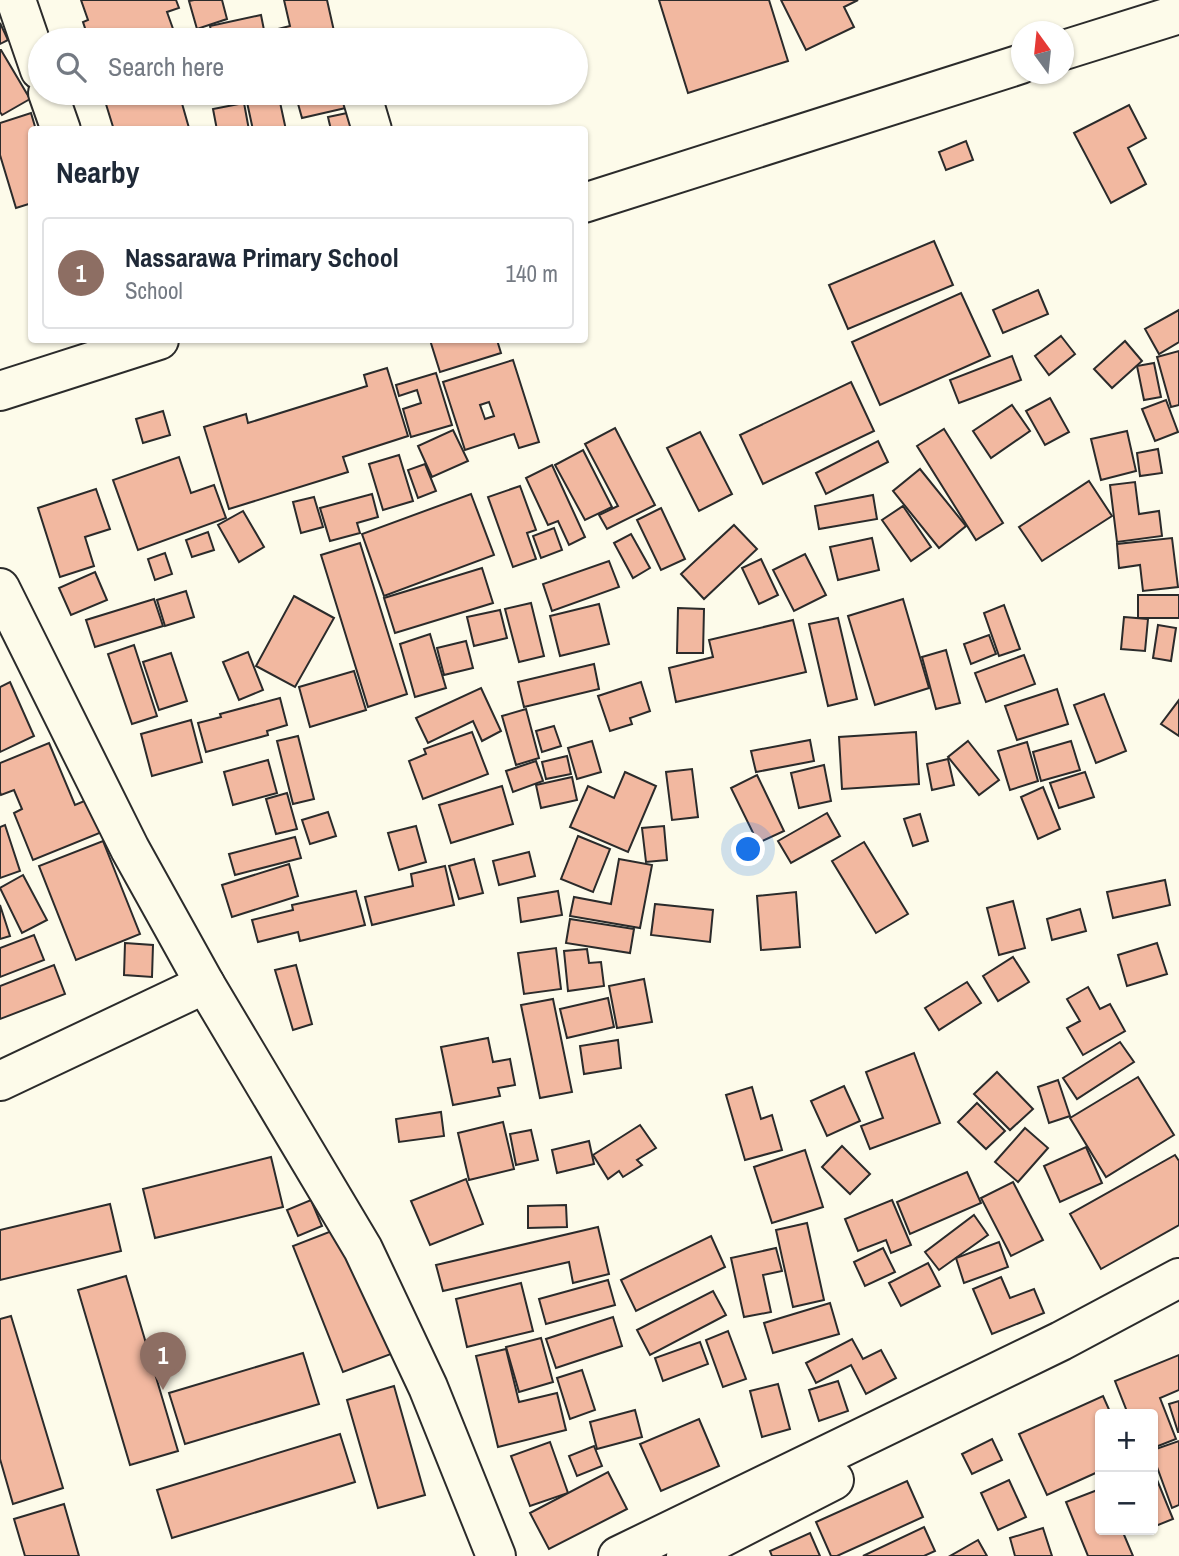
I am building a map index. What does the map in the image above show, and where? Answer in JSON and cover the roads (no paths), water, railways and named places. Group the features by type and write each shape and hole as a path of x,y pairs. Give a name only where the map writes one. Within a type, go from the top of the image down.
{"street":[{"path":"16,0 28,34"},
{"path":"1074,46 1179,13"},
{"path":"588,202 1011,67"},
{"path":"52,105 60,126"},
{"path":"365,105 371,126"},
{"path":"0,391 140,343"},
{"path":"0,588 130,849 205,984 363,1249 428,1387 496,1556"},
{"path":"0,1081 205,984"},
{"path":"618,1556 1061,1341 1179,1278"},
{"path":"686,1556 1179,1301"}],"place":[{"name":"Nassarawa Primary School","path":"163,1390"}]}
